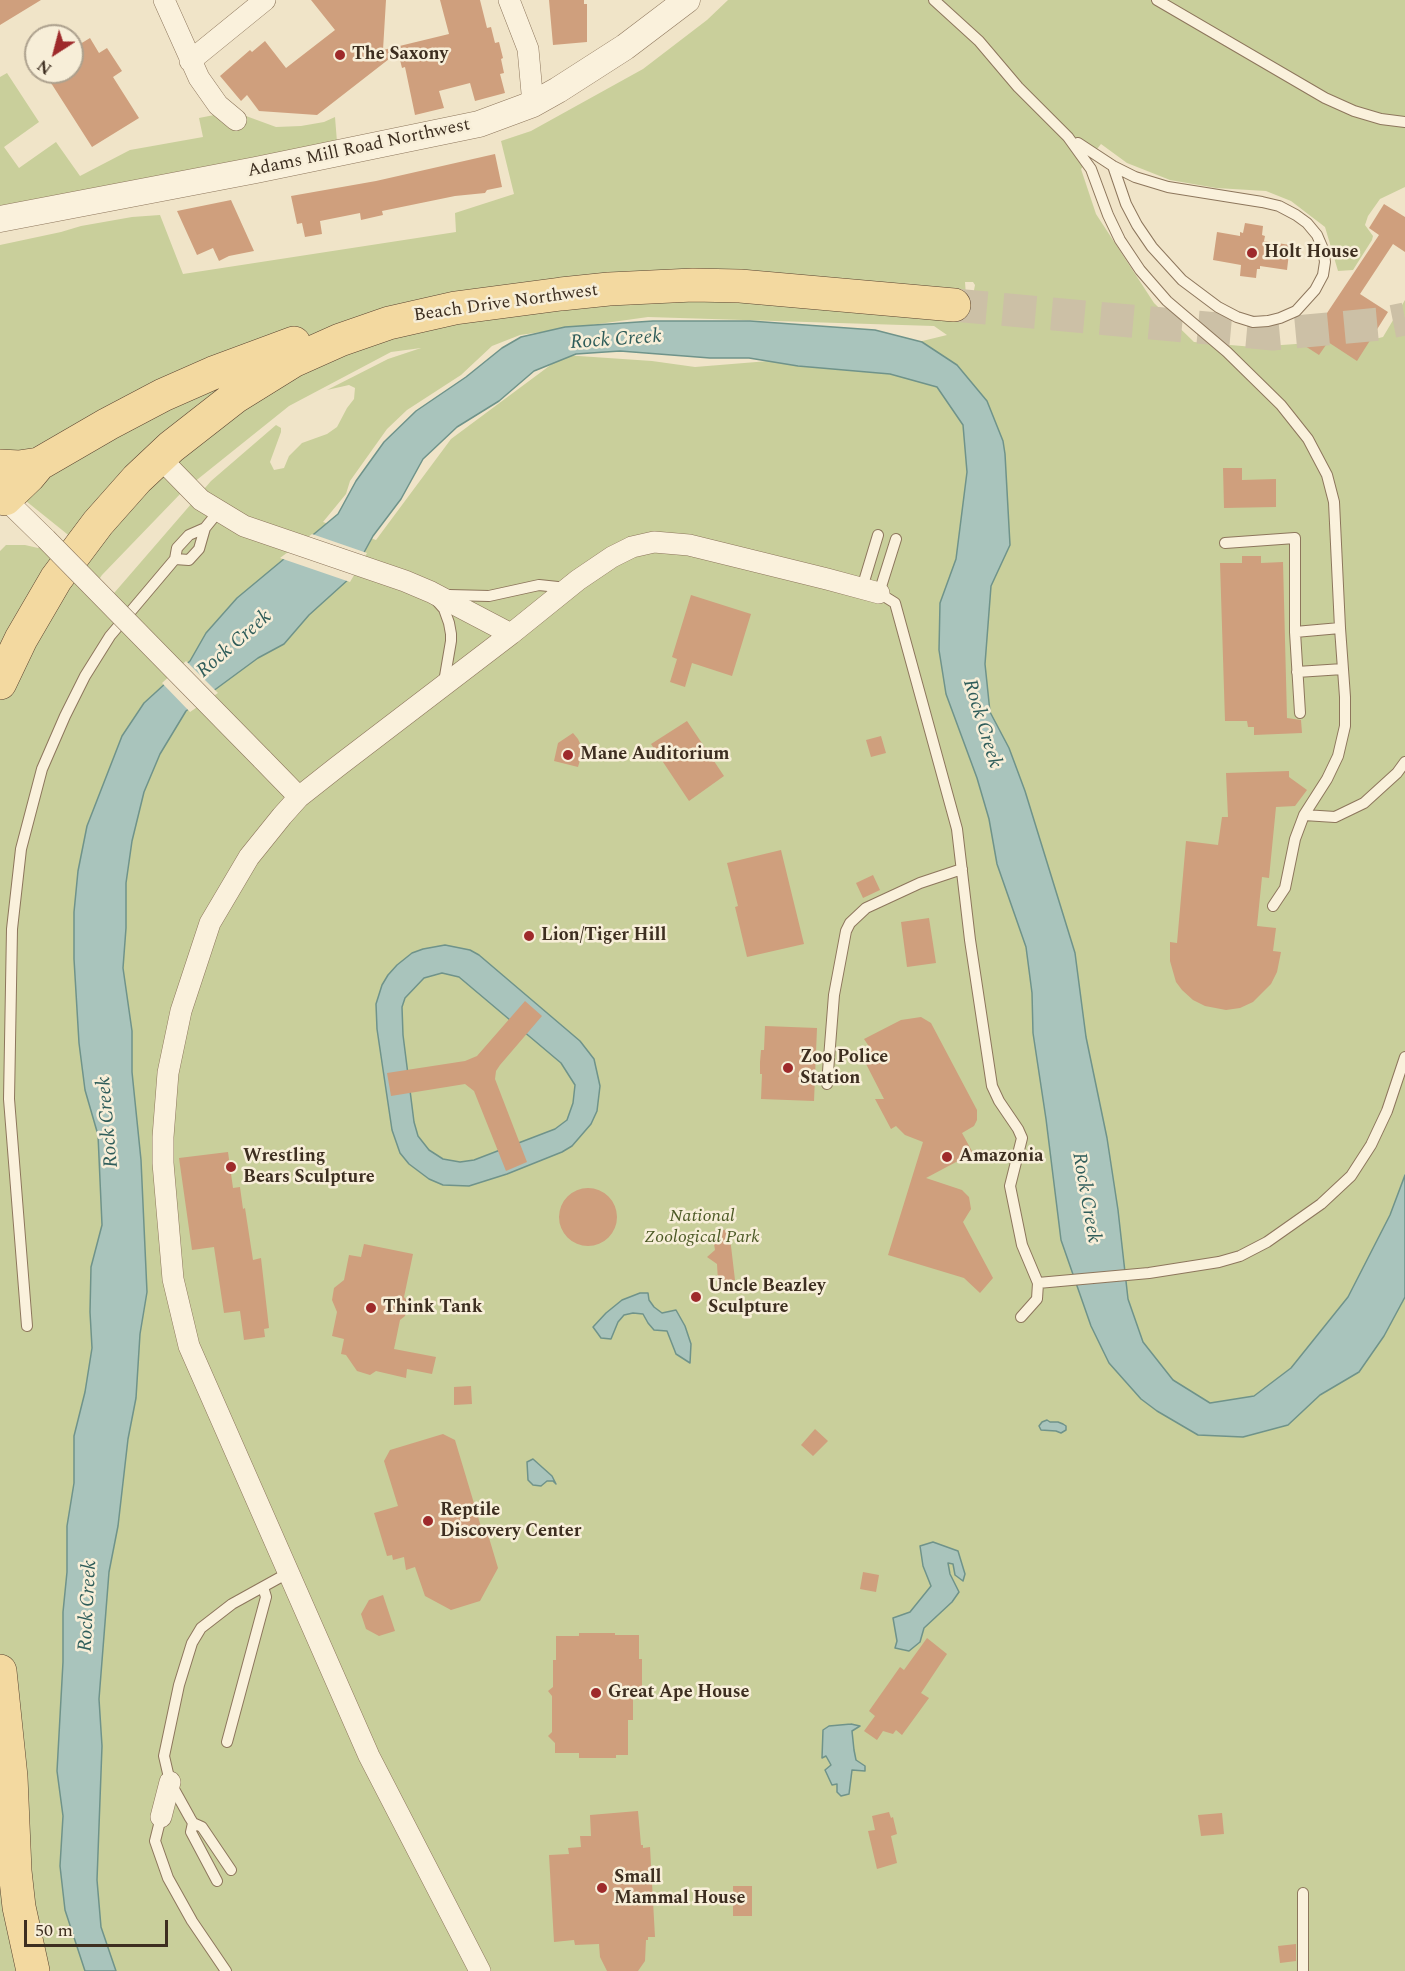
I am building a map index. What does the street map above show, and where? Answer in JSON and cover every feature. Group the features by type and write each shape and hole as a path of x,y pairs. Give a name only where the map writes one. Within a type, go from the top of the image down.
{"main road":[{"name":"Beach Drive Northwest","path":"0,683 33,617 79,548 111,508 160,458 227,402 270,374 324,347 389,323 455,308 561,294 682,286 763,287 954,305"},
{"path":"2,499 29,476 39,464 128,412 213,372 274,349 312,338 389,323"},
{"path":"0,466 19,467 39,464"},
{"path":"0,1671 11,1777 19,1907 33,1971"}],"street":[{"path":"164,0 199,78 213,99 236,120"},
{"path":"190,61 265,0"},
{"path":"509,0 528,49 533,104"},
{"name":"Adams Mill Road Northwest","path":"0,219 479,124 533,104 558,90 625,47 687,0"},
{"path":"160,458 201,500 212,520 244,526 405,581 511,634"},
{"path":"2,499 46,539 299,797"},
{"path":"480,1971 369,1756 189,1346 173,1279 163,1137 168,1073 178,1022 210,923 249,857 270,828 299,797 592,569 632,548 654,542 689,545 870,591"},
{"path":"161,1817 170,1782"}],"lane":[{"path":"934,0 979,41 1024,93 1068,137 1091,169 1120,240 1140,270 1167,301 1227,352 1281,405 1308,439 1328,475 1334,502 1345,726 1338,756 1327,779 1304,815 1295,838 1285,888 1273,906"},
{"path":"1157,0 1325,98 1354,111 1381,119 1405,122"},
{"path":"1068,137 1113,166 1135,177 1168,187 1279,206 1296,215 1317,235 1323,249 1323,275 1315,290 1296,311 1268,321 1253,322 1218,307 1182,280 1152,248 1126,204 1113,166"},
{"path":"27,1326 9,1099 12,928 21,849 42,769 85,676 110,636 175,559 177,548 189,535 212,520"},
{"path":"175,559 189,560 199,549 212,520"},
{"path":"870,591 878,535"},
{"path":"1225,543 1295,538 1295,632 1300,713"},
{"path":"870,591 896,539"},
{"path":"431,592 489,596 539,585 569,588"},
{"path":"870,591 895,603 957,829 970,940 992,1086 1022,1138 1010,1186 1022,1245 1043,1283 1037,1299 1022,1317"},
{"path":"431,592 444,609 451,634 443,687"},
{"path":"1295,632 1340,628"},
{"path":"1297,672 1343,669"},
{"path":"1304,815 1335,817 1364,803 1405,762"},
{"path":"827,1084 834,995 846,931 850,923 866,908 920,883 962,869"},
{"path":"1043,1283 1149,1273 1219,1262 1240,1256 1275,1237 1330,1197 1352,1176 1371,1145 1387,1111 1405,1057"},
{"path":"231,1870 202,1827 193,1823 170,1782 164,1756 179,1685 192,1643 201,1628 215,1616 288,1573"},
{"path":"227,1742 266,1597 263,1587"},
{"path":"161,1817 155,1841 168,1878 192,1921 226,1971"},
{"path":"193,1823 191,1832 217,1881"},
{"path":"1303,1893 1304,1971"}],"green space":[{"name":"National Zoological Park","path":"728,0 1405,0 1405,187 1380,199 1368,216 1365,225 1373,236 1372,240 1353,270 1338,271 1325,227 1291,201 1266,191 1216,188 1170,180 1127,163 1101,144 1081,169 1096,214 1154,303 1194,342 1254,347 1379,338 1383,337 1405,300 1405,1971 0,1971 0,551 6,545 38,548 72,538 21,497 0,451 0,245 81,226 132,217 160,215 183,274 456,232 455,213 514,194 501,141 531,131 643,69 707,20","holes":["965,282 973,282 975,285 968,322","648,317 934,326 947,335 910,344 830,356 695,367 652,361 564,355 451,439 376,540 323,522 346,494 350,481 387,429 407,410 461,375 492,346 520,335","421,348 388,359 327,390 349,385 355,388 354,399 337,427 327,434 302,443 289,456 284,468 274,470 270,462 281,432 281,428 276,425 211,481 102,607 88,595 102,575 183,491 289,406 391,352"]},
{"path":"7,73 39,122 4,147 19,168 56,142 80,176 130,150 203,137 199,118 214,115 232,129 246,116 276,127 301,126 324,122 335,117 337,142 0,207 0,77"}],"water":[{"name":"Rock Creek","path":"653,321 750,321 875,330 922,342 957,365 987,401 1003,441 1010,545 991,586 985,664 990,712 1009,748 1025,791 1075,953 1086,1037 1107,1138 1128,1299 1143,1342 1173,1380 1210,1403 1254,1396 1291,1368 1348,1297 1390,1215 1405,1175 1405,1297 1384,1336 1359,1372 1320,1395 1288,1425 1243,1437 1198,1435 1141,1399 1109,1363 1091,1326 1061,1240 1033,1033 1032,993 1026,947 997,864 989,819 977,778 946,694 939,650 940,603 956,559 967,472 963,425 937,387 890,374 798,366 749,358 710,358 620,351 576,354 534,371 499,401 457,427 423,459 401,499 373,536 350,578 309,615 284,644 258,658 186,711 160,754 144,792 132,841 126,883 123,968 132,1031 132,1072 141,1160 147,1292 140,1334 136,1398 128,1439 118,1526 109,1572 99,1699 102,1746 97,1880 101,1927 116,1971 85,1971 65,1910 60,1866 63,1816 57,1771 63,1662 63,1612 67,1572 67,1526 74,1483 74,1436 85,1392 92,1348 91,1267 102,1225 98,1135 85,1090 79,1043 74,959 74,912 78,871 87,826 122,736 144,703 190,661 206,633 237,598 338,514 356,481 384,442 416,411 466,377 502,348 521,337 565,327"},
{"path":"445,945 470,950 479,955 580,1041 594,1059 600,1086 597,1111 591,1124 572,1146 507,1174 469,1186 443,1185 429,1179 409,1164 400,1153 392,1130 377,1029 376,1004 388,975 412,953","holes":["442,973 459,977 561,1063 575,1085 573,1103 567,1120 555,1129 474,1160 460,1162 443,1159 429,1150 418,1136 414,1122 403,1035 402,1007 405,998 424,978"]},
{"path":"640,1293 648,1293 649,1300 662,1313 676,1310 691,1344 690,1363 676,1354 667,1331 654,1330 643,1314 624,1315 618,1322 611,1339 601,1338 593,1327 622,1300"},
{"path":"1047,1420 1063,1424 1066,1430 1061,1433 1041,1430 1039,1426"},
{"path":"533,1459 552,1476 556,1484 553,1481 547,1481 541,1486 533,1485 528,1480 527,1462"},
{"path":"933,1542 958,1551 965,1574 963,1581 955,1575 953,1564 948,1563 950,1574 959,1592 952,1602 924,1628 920,1642 909,1651 895,1648 897,1641 893,1618 910,1612 931,1586 923,1566 920,1546"},
{"path":"851,1724 860,1726 852,1731 854,1750 856,1760 865,1766 865,1771 852,1770 849,1794 841,1796 837,1792 837,1784 832,1785 825,1770 831,1765 826,1756 822,1758 823,1730 829,1726"}],"pier":[{"path":"312,534 367,553 350,582 280,558"},
{"path":"186,661 218,693 190,712 162,683"}],"building":[{"path":"0,0 41,0 0,25"},
{"path":"311,0 386,0 383,50 449,34 440,0 480,0 487,28 491,27 495,43 499,42 504,73 500,74 505,93 475,101 470,83 439,91 444,108 415,115 405,67 402,68 398,52 317,115 259,111 247,95 241,101 220,76 250,50 252,52 265,41 286,68 335,30"},
{"path":"549,0 584,0 584,4 587,4 587,42 553,45"},
{"path":"90,38 99,53 107,48 122,71 113,77 139,118 92,147 52,84 84,84 84,42"},
{"path":"495,154 502,187 487,190 485,193 455,196 382,211 383,215 361,220 360,213 320,221 322,234 305,237 302,223 297,224 291,196 376,181"},
{"path":"231,200 254,251 229,256 219,261 213,248 197,255 177,211"},
{"path":"1384,204 1405,217 1405,252 1393,244 1360,294 1388,312 1357,361 1328,342 1319,355 1305,346 1379,235 1369,228"},
{"name":"Holt House","path":"1245,223 1263,226 1264,241 1290,245 1287,270 1260,266 1260,269 1257,269 1256,278 1240,276 1241,265 1213,260 1217,232 1240,236"},
{"path":"1223,468 1242,468 1242,480 1276,479 1276,507 1224,508"},
{"path":"1242,556 1261,556 1261,563 1283,562 1287,718 1301,720 1302,733 1254,735 1254,727 1248,727 1247,721 1225,721 1220,563 1242,563"},
{"path":"691,595 751,614 732,676 692,663 685,687 670,682 677,659 672,657"},
{"path":"687,721 724,776 689,801 651,744"},
{"name":"Mane Auditorium","path":"573,733 583,750 578,767 554,761 558,743"},
{"path":"881,736 886,753 871,757 866,740"},
{"path":"1289,771 1289,777 1307,790 1295,806 1276,807 1269,878 1262,877 1257,926 1276,928 1273,951 1281,952 1277,972 1271,984 1253,1002 1240,1008 1226,1010 1205,1006 1193,1000 1182,990 1176,982 1170,961 1170,942 1177,943 1186,841 1218,845 1222,817 1228,817 1226,773"},
{"path":"781,850 804,944 747,957 735,907 738,906 727,863"},
{"path":"873,875 880,890 863,898 856,883"},
{"path":"929,918 936,963 907,967 901,922"},
{"path":"525,1001 542,1016 500,1065 495,1079 527,1162 506,1171 474,1091 465,1084 391,1096 387,1073 465,1061 477,1056"},
{"name":"Amazonia","path":"921,1017 931,1023 977,1110 977,1120 974,1126 962,1133 973,1153 926,1178 962,1190 969,1197 971,1209 963,1222 993,1278 980,1293 964,1278 888,1255 923,1142 905,1135 896,1126 891,1129 875,1099 884,1099 863,1058 868,1045 864,1039 901,1020"},
{"name":"Zoo Police Station","path":"765,1026 817,1028 814,1101 761,1099 760,1062 761,1050 764,1050"},
{"path":"228,1152 233,1188 240,1187 243,1209 245,1208 253,1260 261,1258 269,1328 264,1329 265,1337 244,1340 240,1311 224,1313 214,1247 192,1250 179,1158"},
{"path":"588,1188 604,1193 612,1201 617,1217 612,1233 604,1241 588,1246 572,1241 564,1233 559,1217 564,1201 572,1193"},
{"path":"729,1229 735,1280 718,1282 717,1264 707,1257 715,1250 712,1232"},
{"name":"Think Tank","path":"364,1244 413,1254 404,1297 408,1302 405,1316 400,1320 394,1349 436,1357 432,1374 407,1369 406,1378 376,1371 370,1375 357,1371 346,1355 341,1354 344,1339 332,1336 337,1312 332,1300 334,1288 344,1280 349,1255 361,1257"},
{"path":"471,1386 472,1404 454,1405 454,1387"},
{"path":"815,1429 828,1441 813,1456 801,1445"},
{"name":"Reptile Discovery Center","path":"443,1434 455,1440 483,1533 487,1531 498,1568 480,1601 451,1610 425,1596 415,1567 406,1570 404,1557 393,1560 392,1555 387,1556 374,1513 398,1506 384,1461 390,1450"},
{"path":"863,1572 879,1575 876,1592 860,1589"},
{"path":"383,1595 395,1631 379,1636 366,1629 361,1614 369,1600"},
{"name":"Great Ape House","path":"579,1633 639,1635 639,1659 642,1659 642,1696 633,1696 633,1720 628,1720 628,1755 616,1755 616,1758 579,1758 579,1753 555,1753 555,1743 548,1736 552,1732 552,1696 548,1691 553,1687 556,1636 579,1636"},
{"path":"927,1638 947,1654 921,1693 929,1698 902,1735 896,1730 893,1734 883,1731 877,1740 864,1731 875,1716 869,1711 900,1667 904,1670"},
{"name":"Small Mammal House","path":"638,1811 641,1845 643,1848 650,1847 655,1937 648,1937 646,1940 645,1961 638,1971 607,1971 600,1957 599,1944 575,1945 574,1940 554,1942 549,1855 569,1854 568,1848 581,1847 580,1836 591,1836 590,1815"},
{"path":"889,1812 891,1818 893,1817 897,1834 891,1836 897,1863 877,1869 868,1831 875,1830 872,1816"},
{"path":"1222,1813 1224,1834 1201,1836 1198,1815"},
{"path":"733,1886 752,1886 752,1916 733,1916"},
{"path":"1296,1944 1296,1961 1280,1963 1278,1946"}],"tunnel":[{"path":"954,305 1273,334 1380,324 1405,319"}],"place":[{"name":"The Saxony","path":"340,55"},
{"name":"Holt House","path":"1252,253"},
{"name":"Mane Auditorium","path":"568,755"},
{"name":"Lion/Tiger Hill","path":"529,936"},
{"name":"Zoo Police Station","path":"788,1068"},
{"name":"Amazonia","path":"947,1157"},
{"name":"Wrestling Bears Sculpture","path":"231,1167"},
{"name":"Uncle Beazley Sculpture","path":"696,1297"},
{"name":"Think Tank","path":"371,1308"},
{"name":"Reptile Discovery Center","path":"428,1521"},
{"name":"Great Ape House","path":"596,1693"},
{"name":"Small Mammal House","path":"602,1888"}]}
